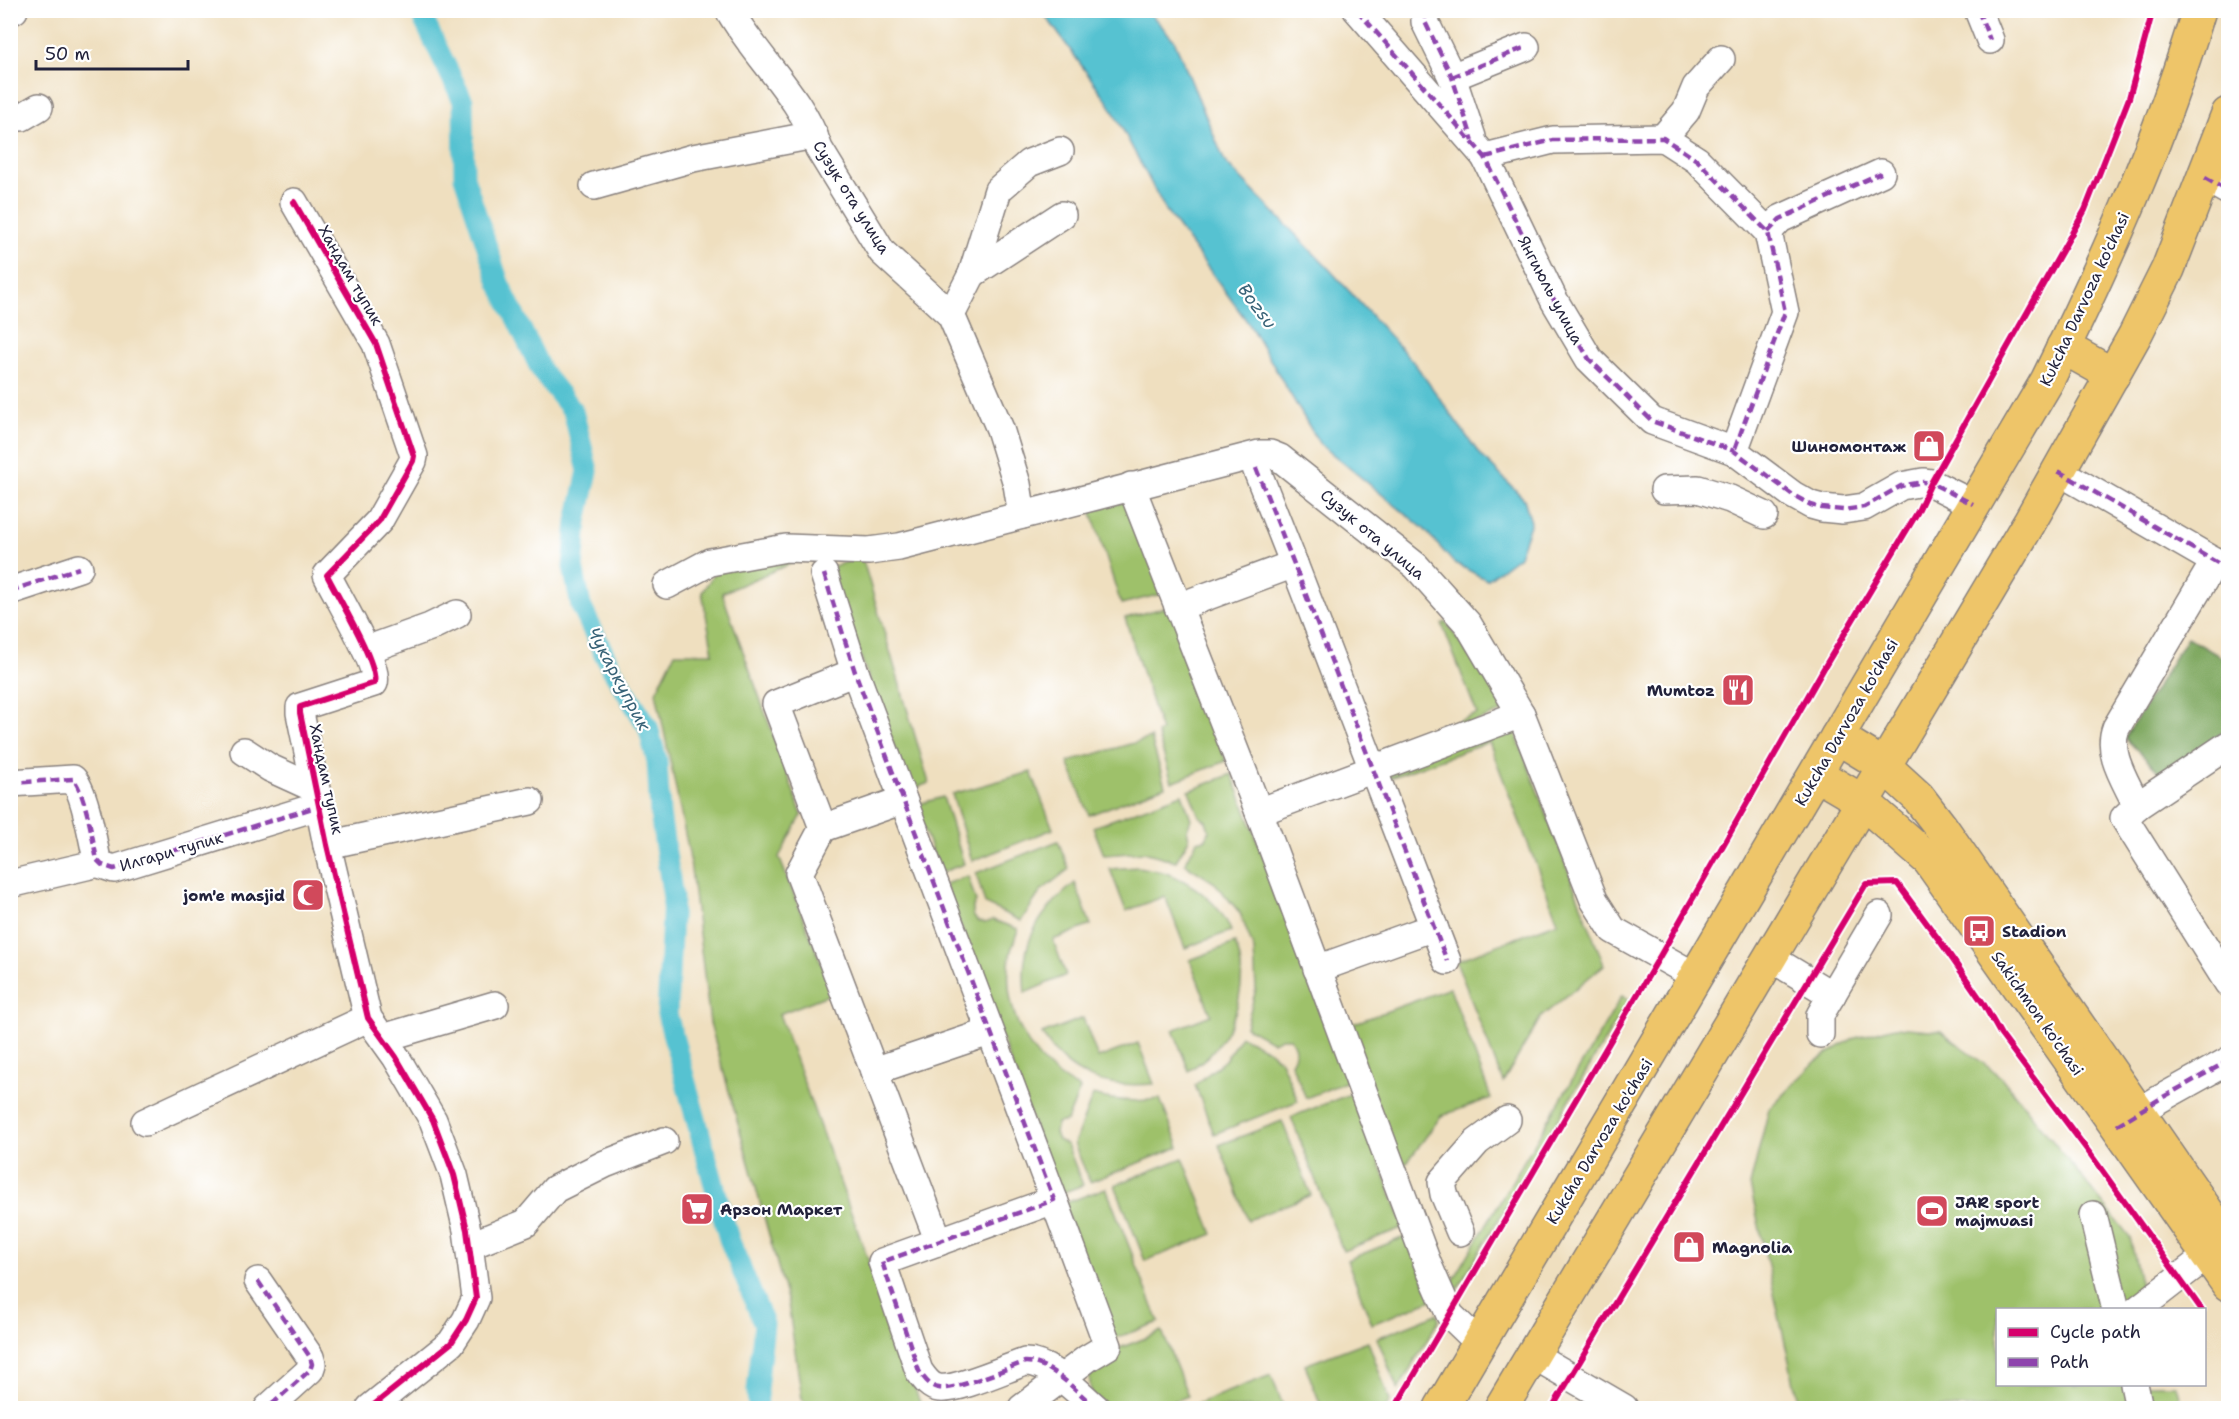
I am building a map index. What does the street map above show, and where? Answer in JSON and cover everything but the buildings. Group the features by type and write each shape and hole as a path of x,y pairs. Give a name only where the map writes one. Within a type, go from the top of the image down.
{"main road":[{"name":"Kukcha Darvoza ko'chasi","path":"1442,1408 2047,381 2108,255 2163,122 2199,10"},
{"path":"1501,1408 2113,375 2168,269 2217,185 2229,114"},
{"path":"2063,347 2113,375"},
{"name":"Sakichmon ko'chasi","path":"1837,737 1883,765 1918,797 1941,827 2128,1119"},
{"name":"Sakichmon ko'chasi","path":"1816,774 1862,801 1929,860 2222,1240 2229,1284"},
{"path":"1825,863 1859,838 1895,829"}],"street":[{"name":"Янгиюль улица","path":"1357,10 1480,152 1554,300 1589,359 1652,421 1734,451 1793,495 1822,508 1843,510 1864,507 1901,486 1923,482 1931,483 1973,504"},
{"path":"1425,10 1425,22 1452,77 1480,152 1553,140 1663,138 1697,160 1768,232 1785,312 1734,451"},
{"path":"1978,10 1990,40"},
{"name":"Сузук ота улица","path":"738,14 789,90 814,135 819,149 882,252 951,315 1000,429 1017,484 1022,515"},
{"path":"1452,77 1526,47"},
{"path":"1663,138 1686,111 1696,87 1721,59"},
{"path":"10,117 22,117 39,107"},
{"path":"594,186 693,158 814,135"},
{"path":"951,315 972,274 998,190 1029,163 1060,151"},
{"path":"1768,232 1780,219 1881,173"},
{"name":"Хандам тупик","path":"294,202 376,344 414,456 379,521 327,575 366,650 374,672 374,683 299,709 327,845 375,1028 396,1057 433,1120 454,1175 469,1246 476,1299 451,1343 370,1408"},
{"path":"972,274 1062,215"},
{"name":"Сузук ота улица","path":"667,585 710,562 786,548 869,551 899,547 1131,486 1259,454 1270,454 1280,458 1416,566 1468,624 1521,714 1594,900 1613,930 1697,977"},
{"path":"1256,468 1447,961"},
{"path":"2058,471 2222,565 2116,728 2111,740 2112,752 2137,806"},
{"path":"1131,486 1258,812 1443,1302 1450,1315 1480,1344"},
{"path":"1664,490 1698,489 1730,499 1764,515"},
{"path":"1178,607 1294,564"},
{"path":"10,591 79,568"},
{"path":"824,574 855,672 1108,1346 1088,1358 1022,1408"},
{"path":"366,650 430,627 457,614"},
{"path":"823,828 776,704 855,672"},
{"path":"1258,812 1373,767 1521,714"},
{"path":"2229,745 2137,806 2124,818 2229,983"},
{"path":"244,750 318,798"},
{"name":"Илгари тупик","path":"10,783 73,779 77,783 83,801 99,863 114,869 318,798"},
{"path":"903,800 823,828 800,873 939,1242"},
{"path":"327,845 530,801"},
{"path":"10,884 99,863"},
{"path":"1820,1034 1820,1015 1879,915"},
{"path":"1317,969 1434,927"},
{"path":"1769,957 1832,995"},
{"path":"145,1122 375,1028 495,1005"},
{"path":"874,1071 989,1032"},
{"path":"2128,1119 2229,1061"},
{"path":"1460,1232 1444,1194 1442,1182 1477,1142 1507,1120"},
{"path":"469,1246 526,1223 555,1189 604,1164 664,1141"},
{"path":"1054,1200 882,1262 919,1371 927,1383 939,1389 952,1387 1025,1362 1036,1362 1054,1372 1096,1408"},
{"path":"2093,1215 2116,1308"},
{"path":"2139,1308 2222,1240"},
{"path":"258,1281 310,1357 312,1364 310,1370 268,1408"},
{"path":"1533,1355 1624,1408"},
{"path":"2134,1386 2139,1408"}],"green space":[{"path":"1129,501 1166,593 1121,604 1091,510"},
{"path":"792,551 794,562 722,593 802,815 779,857 833,993 779,1014 922,1408 811,1408 802,1399 788,1303 710,1023 689,853 656,692 675,653 713,653 702,592 718,568"},
{"path":"862,557 929,783 910,790 828,568"},
{"path":"1171,606 1226,761 1172,782 1157,733 1161,731 1125,618"},
{"path":"1446,622 1507,710 1380,757 1378,752 1477,714 1442,624"},
{"path":"2187,637 2228,661 2228,729 2161,774 2125,738"},
{"path":"1512,724 1604,965 1541,1017 1503,1082 1456,961 1558,922 1489,742 1387,779 1385,773"},
{"path":"1151,738 1165,786 1089,815 1068,762"},
{"path":"1031,772 1053,829 972,861 952,794"},
{"path":"1232,774 1348,1081 1306,1098 1291,1063 1295,1050 1290,1038 1281,1038 1273,1042 1246,1027 1256,989 1254,950 1240,913 1215,883 1185,864 1197,841 1206,839 1209,830 1206,821 1199,816 1189,791"},
{"path":"1182,794 1191,819 1187,829 1189,839 1176,861 1144,852 1104,855 1093,827"},
{"path":"943,797 964,864 940,873 915,805"},
{"path":"1058,841 1069,869 1041,891 1021,921 985,904 976,873"},
{"path":"1138,867 1166,873 1195,888 1213,903 1231,931 1185,948 1165,896 1126,911 1110,869"},
{"path":"968,876 976,902 973,906 973,915 977,921 985,923 993,920 1018,929 1011,953 1009,977 1010,997 1023,1034 1046,1065 1080,1089 1067,1121 1057,1123 1055,1133 1058,1140 1067,1145 1083,1185 1059,1194 945,884"},
{"path":"1075,883 1091,925 1053,940 1066,975 1025,993 1025,959 1034,930 1051,906"},
{"path":"1235,943 1239,957 1241,987 1234,1016 1220,1042 1209,1056 1189,1071 1173,1030 1211,1015 1190,960"},
{"path":"1450,988 1491,1098 1441,1116 1407,1163 1399,1166 1347,1026"},
{"path":"1622,996 1629,1000 1452,1298 1448,1289"},
{"path":"1083,1018 1098,1058 1138,1043 1154,1084 1104,1082 1076,1071 1064,1061 1042,1034"},
{"name":"JAR sport majmuasi","path":"1895,1027 1941,1031 2001,1077 2130,1237 2146,1308 1996,1308 1996,1386 2176,1386 2182,1408 1798,1408 1750,1185 1769,1109 1816,1061 1852,1039"},
{"path":"1241,1036 1270,1051 1281,1061 1298,1101 1214,1134 1195,1085 1225,1060"},
{"path":"1353,1093 1404,1227 1343,1251 1291,1117"},
{"path":"1093,1095 1126,1101 1160,1099 1179,1147 1090,1182 1074,1144"},
{"path":"1282,1121 1311,1195 1248,1220 1219,1145"},
{"path":"1183,1158 1213,1234 1145,1261 1115,1185"},
{"path":"1106,1188 1159,1322 1113,1339 1063,1204"},
{"path":"1407,1236 1432,1300 1372,1324 1347,1260"},
{"path":"1437,1314 1439,1320 1398,1390 1377,1338"},
{"path":"1162,1331 1188,1396 1156,1408 1111,1408 1092,1395 1091,1368 1099,1358"},
{"path":"1368,1341 1390,1401 1386,1408 1322,1408 1305,1365"},
{"path":"1271,1375 1284,1408 1186,1408"}],"water":[{"name":"Bozsu","path":"1042,11 1148,11 1174,40 1225,162 1331,271 1415,364 1478,452 1524,499 1531,522 1519,556 1487,580 1453,562 1424,529 1319,443 1249,324 1165,209 1108,102"}],"waterway":[{"name":"Чукаркуприк","path":"419,10 463,101 464,177 499,283 542,372 573,411 588,471 577,521 573,567 581,606 610,666 648,727 657,761 660,814 673,898 667,1014 729,1239 764,1324 757,1390 758,1408"}],"marked path":[{"path":"10,12 14,10"},
{"path":"1357,10 1485,157 1554,300 1589,359 1652,421 1734,451 1793,495 1822,508 1843,510 1864,507 1901,486 1923,482 1931,483 1973,504"},
{"path":"1425,10 1425,22 1452,77 1473,141"},
{"path":"1978,10 1990,40"},
{"path":"1452,77 1526,47"},
{"path":"1485,157 1553,140 1663,138 1697,160 1768,232 1785,312 1734,451"},
{"path":"1768,232 1780,219 1881,173"},
{"path":"2205,178 2228,191"},
{"path":"1256,468 1447,961"},
{"path":"2058,471 2228,569"},
{"path":"10,591 79,568"},
{"path":"824,574 855,672 1054,1200 882,1262 919,1371 927,1382 939,1388 947,1388 1025,1362 1034,1363 1054,1372 1096,1408"},
{"path":"10,783 73,779 85,805 97,860 102,865 114,869 319,806"},
{"path":"2117,1125 2228,1061"},
{"path":"258,1281 310,1357 312,1364 310,1370 268,1408"}],"cycle path":[{"path":"1395,1408 1660,956 1824,668 1917,513 1931,483 2085,210 2129,98 2153,10"},
{"path":"294,202 376,344 414,456 379,521 327,575 364,646 374,674 374,683 300,707 300,713 327,845 368,1018 396,1057 433,1120 454,1175 467,1230 476,1298 466,1320 451,1343 370,1408"},
{"path":"1552,1408 1866,884 1897,883 1983,1003 2001,1035 2091,1155 2201,1308"}],"place":[{"name":"Шиномонтаж","path":"1929,446"},
{"name":"Mumtoz","path":"1738,690"},
{"name":"jom'e masjid","path":"308,895"},
{"name":"Stadion","path":"1979,931"},
{"name":"Арзон Маркет","path":"697,1209"},
{"name":"JAR sport majmuasi","path":"1932,1211"},
{"name":"Magnolia","path":"1689,1247"}]}
